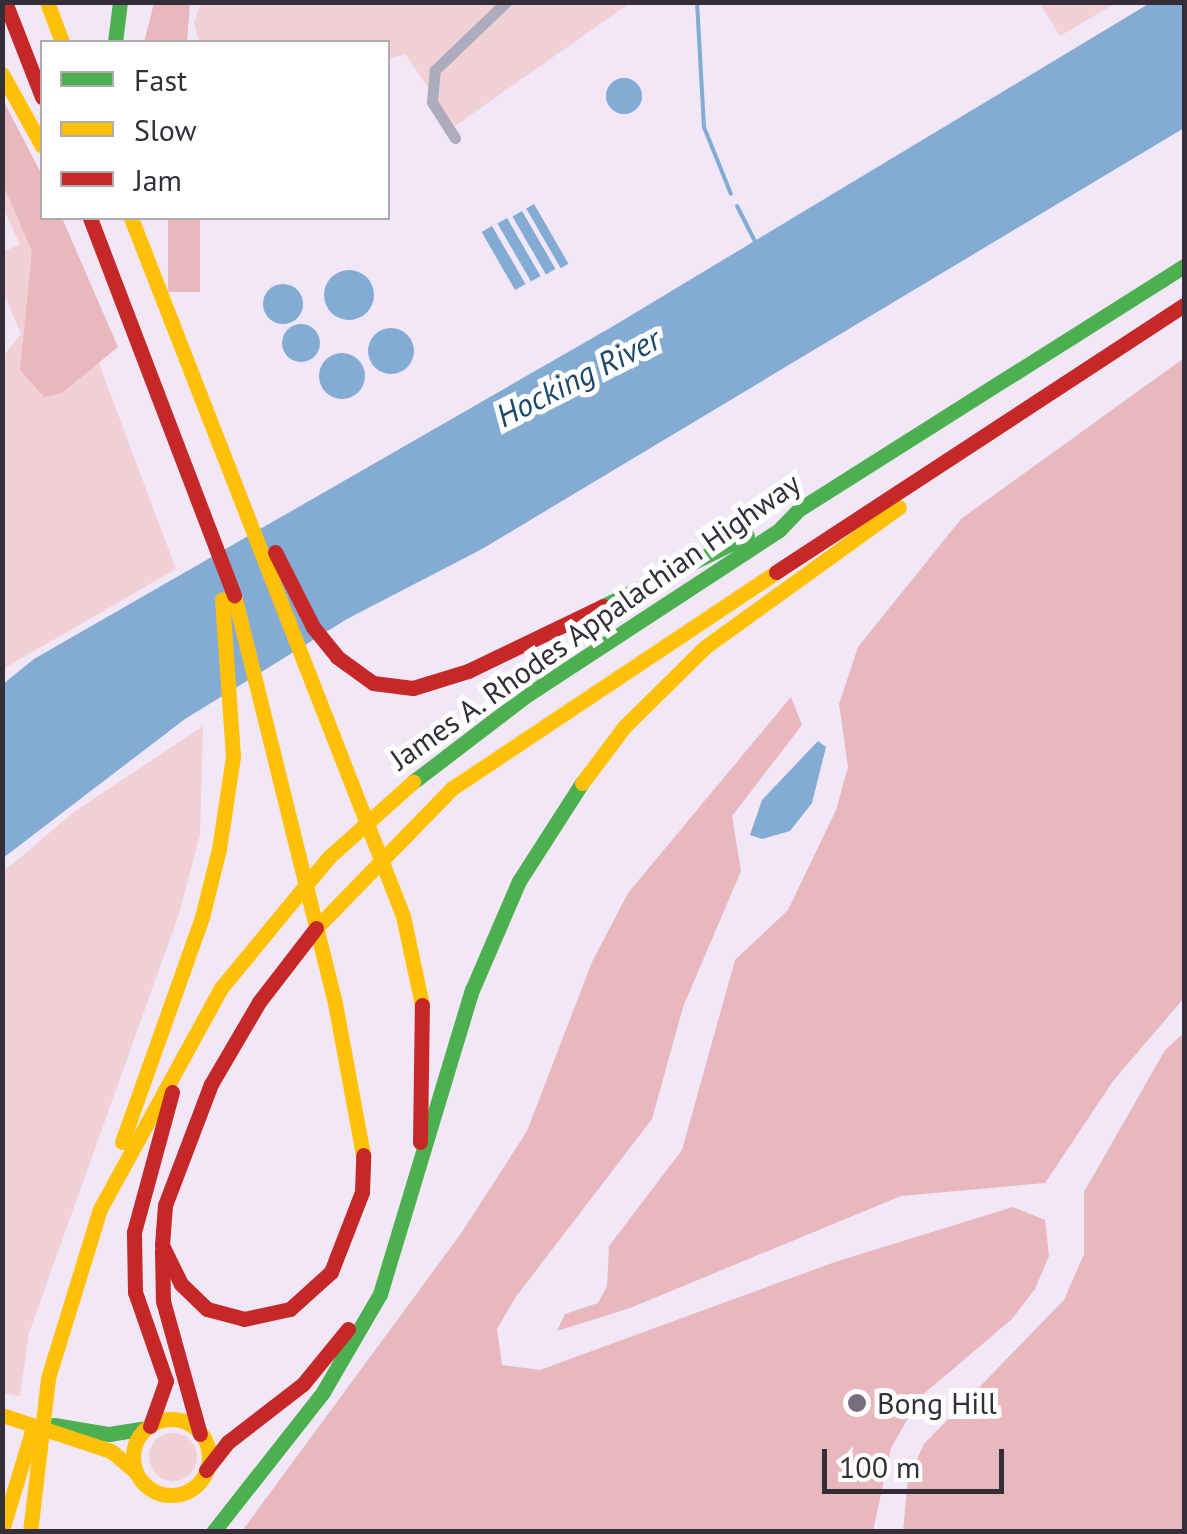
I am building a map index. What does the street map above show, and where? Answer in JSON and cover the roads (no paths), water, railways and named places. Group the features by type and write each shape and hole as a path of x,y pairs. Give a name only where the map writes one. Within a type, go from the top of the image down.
{"main road":[{"path":"5,2 40,92"},
{"path":"47,2 61,40"},
{"path":"115,40 120,2"},
{"path":"2,74 40,142"},
{"path":"80,220 118,295"},
{"path":"91,220 196,485 218,552 334,998 364,1157 353,1226 331,1272 290,1309 261,1319 229,1317 190,1294 162,1245"},
{"path":"132,220 194,368 404,916 419,978 426,1064 414,1194"},
{"path":"142,220 154,269"},
{"name":"James A. Rhodes Appalachian Highway","path":"30,1532 48,1378 100,1209 195,1028 272,923 394,795 524,697 780,530 798,510 1184,266"},
{"path":"206,1470 164,1301 162,1245 170,1185 211,1084 259,1002 344,896 451,789 1184,304"},
{"path":"213,1532 323,1392 391,1265 493,935 539,843 624,728 735,622 1184,314"},
{"path":"234,473 312,627 360,676 392,688 443,681 639,592 798,510"},
{"path":"100,1209 202,916 233,756 230,652 218,552"},
{"path":"137,1474 134,1449 148,1427 166,1380 135,1292 136,1210 195,1028"},
{"path":"26,1421 111,1451 154,1491 174,1494 195,1486 224,1446 314,1373 391,1265"},
{"path":"2,1530 48,1378"},
{"path":"2,1416 110,1434 178,1420 200,1434"}],"street":[{"path":"455,138 432,102 434,70 506,2"}],"water":[{"name":"Hocking River","path":"1150,3 1184,3 1184,128 482,549 347,619 185,719 3,858 3,684 34,659 610,328"},
{"path":"624,78 637,83 642,96 637,109 624,114 611,109 606,96 611,83"},
{"path":"534,204 568,264 561,268 526,208"},
{"path":"522,211 556,269 546,275 512,216"},
{"path":"507,218 540,276 531,282 497,224"},
{"path":"492,226 526,284 515,290 482,232"},
{"path":"349,270 367,277 374,295 367,313 349,320 331,313 324,295 331,277"},
{"path":"283,284 297,290 303,304 297,318 283,324 269,318 263,304 269,290"},
{"path":"301,324 315,329 320,343 315,357 301,362 287,357 282,343 287,329"},
{"path":"391,328 407,335 414,351 407,367 391,374 375,367 368,351 375,335"},
{"path":"342,353 358,360 365,376 358,392 342,399 326,392 319,376 326,360"},
{"path":"818,741 826,747 812,803 790,831 762,839 750,835 762,800"}],"waterway":[{"path":"697,2 704,127 731,194"},
{"path":"737,206 755,241"}],"place":[{"name":"Bong Hill","path":"857,1403"}]}
